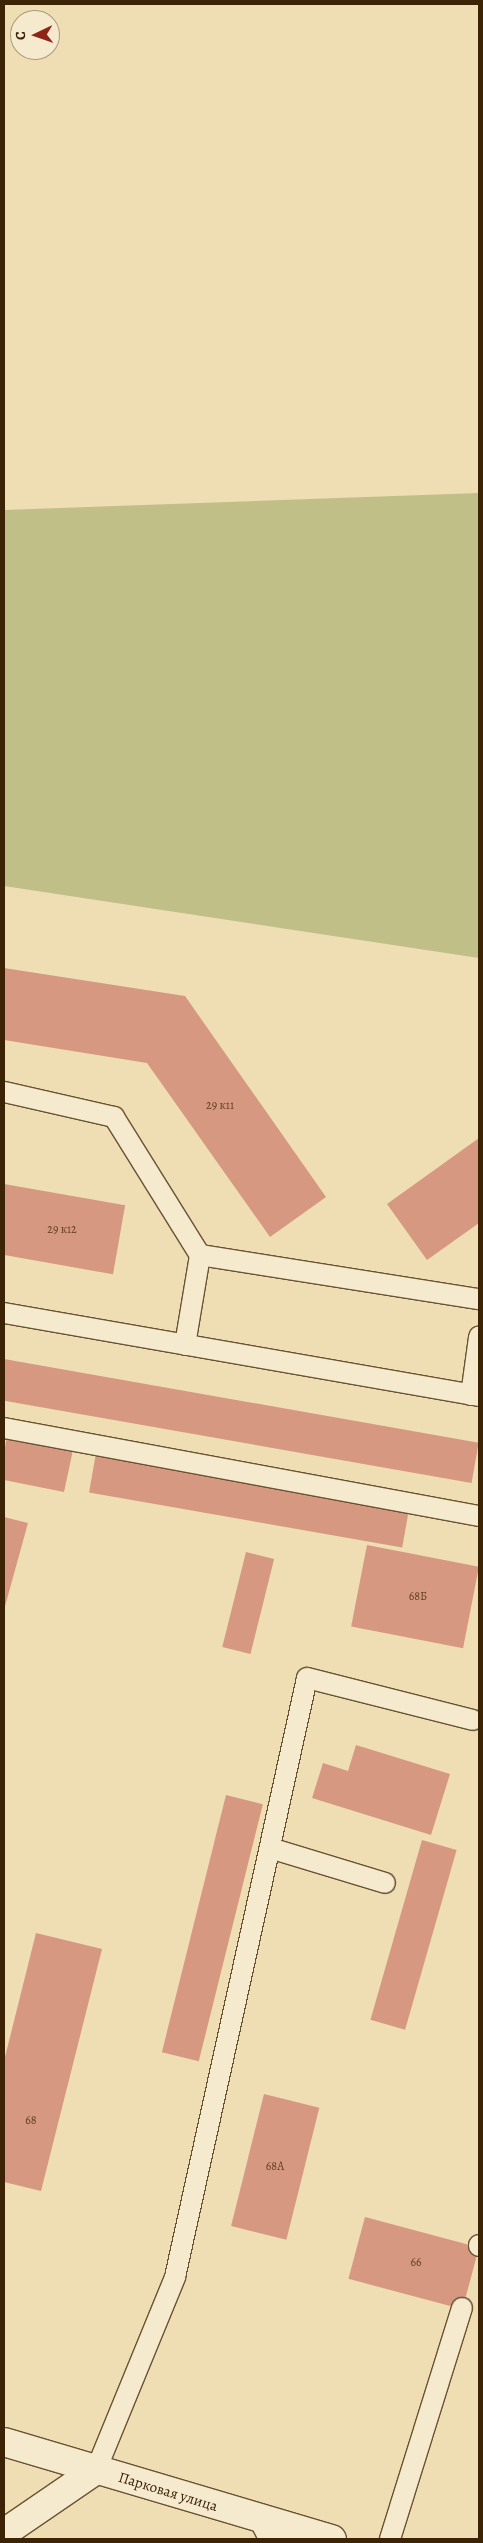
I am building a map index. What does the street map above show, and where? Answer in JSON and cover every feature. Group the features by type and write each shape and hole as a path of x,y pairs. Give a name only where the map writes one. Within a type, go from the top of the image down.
{"main road":[{"name":"Парковая улица","path":"4,2442 96,2470 264,2529 332,2539"},
{"path":"4,2533 96,2470"}],"lane":[{"path":"4,1092 114,1117 200,1255 185,1345"},
{"path":"200,1255 479,1299"},
{"path":"4,1313 475,1396 479,1337"},
{"path":"4,1428 479,1516"},
{"path":"96,2470 175,2277 307,1678 473,1720"},
{"path":"270,1848 385,1883"},
{"path":"390,2539 462,2308"}],"shaded area":[{"path":"479,493 479,958 4,886 4,510"}],"building":[{"path":"4,968 185,996 326,1197 270,1237 147,1063 4,1040"},
{"path":"479,1138 479,1223 427,1260 387,1204"},
{"path":"4,1184 125,1205 113,1274 4,1255"},
{"path":"4,1359 479,1443 472,1483 4,1401"},
{"path":"7,1436 73,1450 64,1492 4,1480 4,1454"},
{"path":"96,1453 409,1508 402,1548 89,1492"},
{"path":"4,1517 28,1523 4,1610"},
{"path":"367,1545 479,1567 463,1648 351,1626"},
{"path":"246,1552 274,1559 250,1654 222,1647"},
{"path":"356,1745 450,1774 431,1835 312,1798 323,1763 348,1771"},
{"path":"226,1795 263,1804 199,2061 162,2052"},
{"path":"422,1840 457,1850 405,2030 370,2020"},
{"path":"36,1933 102,1949 41,2191 4,2182 4,2061"},
{"path":"264,2094 319,2108 286,2240 231,2226"},
{"path":"365,2217 479,2248 462,2309 348,2279"}]}
